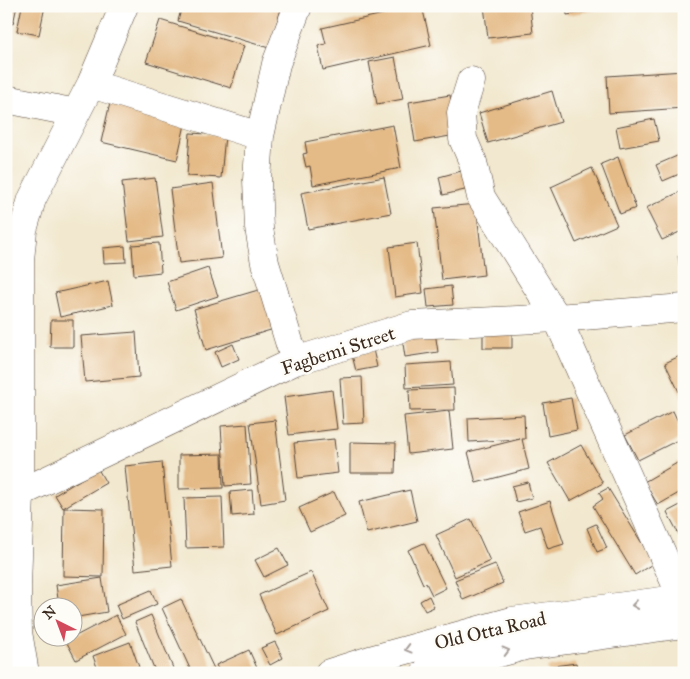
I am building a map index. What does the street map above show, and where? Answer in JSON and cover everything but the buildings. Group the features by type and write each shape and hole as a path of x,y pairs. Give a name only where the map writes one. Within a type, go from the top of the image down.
{"street":[{"path":"25,673 18,632 17,597 20,493 20,260 23,230 32,199 91,84 124,6"},
{"path":"295,361 265,263 259,228 257,180 260,136 276,64 298,6"},
{"path":"471,81 461,113 463,139 473,162 481,197 557,318 683,607"},
{"path":"91,84 260,136"},
{"path":"6,99 76,113"},
{"name":"Fagbemi Street","path":"20,493 295,361 412,325 557,318 684,308"},
{"name":"Old Otta Road","path":"329,673 512,621 683,607"},
{"name":"Old Otta Road","path":"425,673 524,646 683,607"}]}
